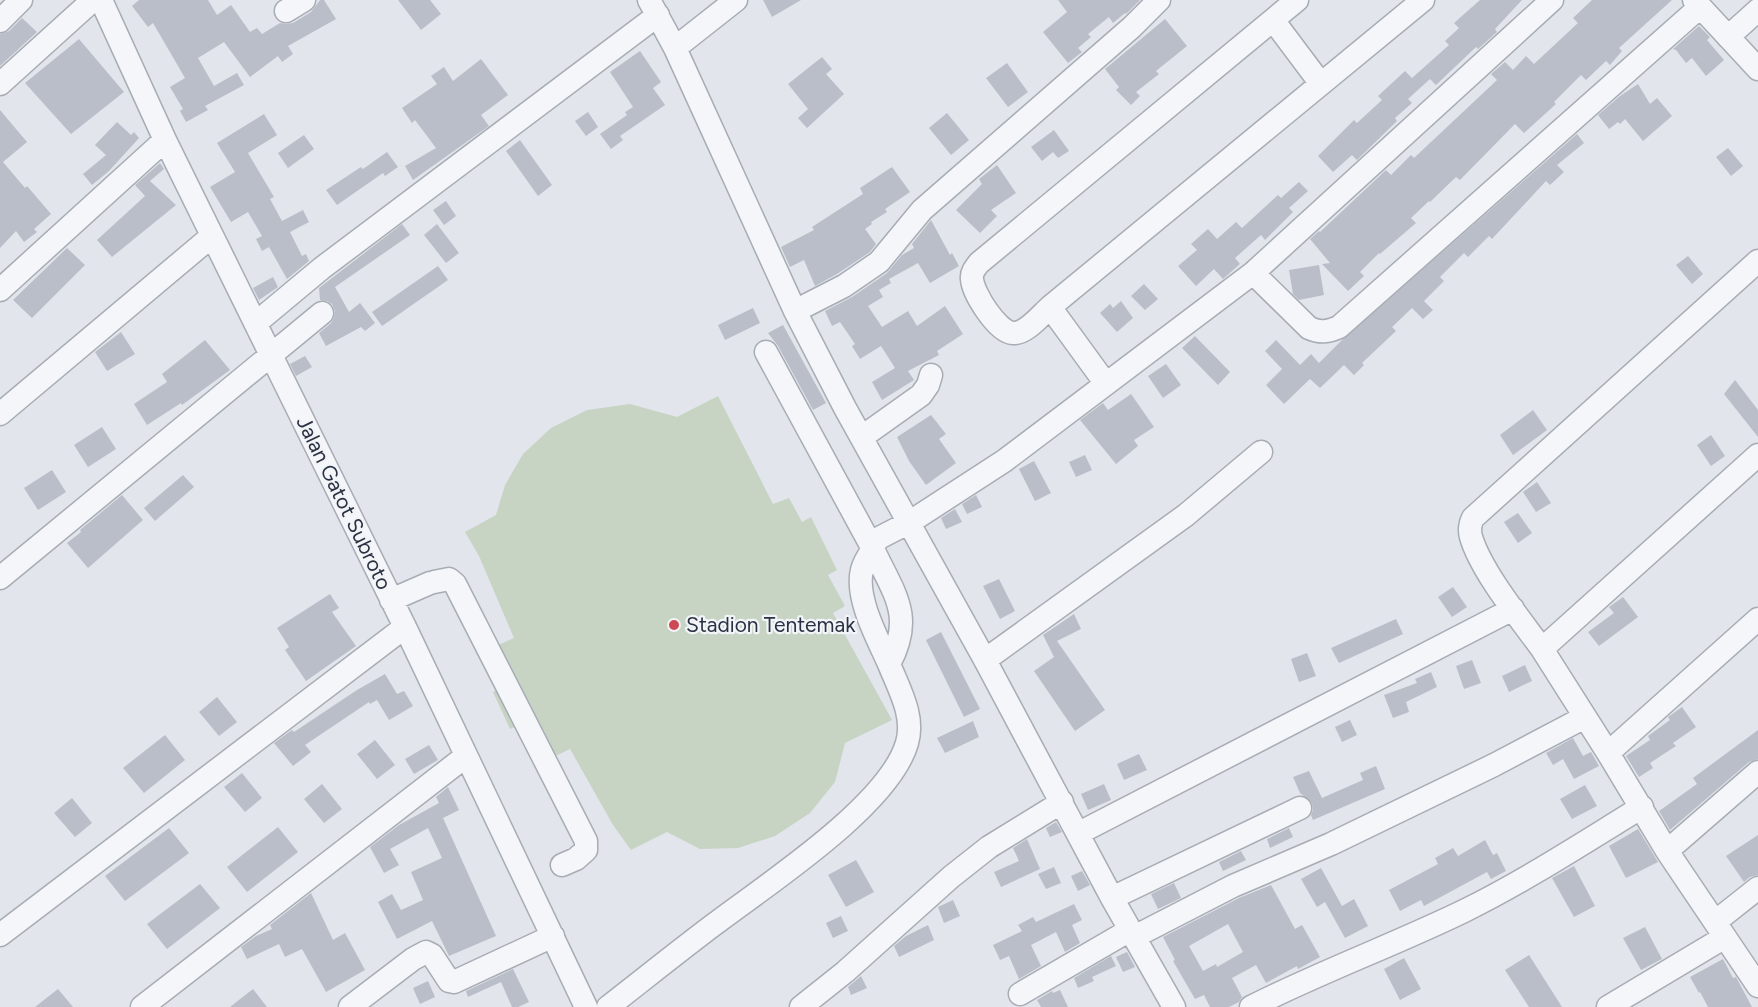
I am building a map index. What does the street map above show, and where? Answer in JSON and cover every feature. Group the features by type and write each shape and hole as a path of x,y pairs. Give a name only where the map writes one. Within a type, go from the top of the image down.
{"street":[{"path":"0,21 21,0"},
{"path":"0,84 93,0"},
{"name":"Jalan Gatot Subroto","path":"101,0 165,140 405,627 586,1007"},
{"path":"675,48 736,0"},
{"path":"795,311 844,286 879,262 922,210 1132,27 1159,0"},
{"path":"1297,0 979,263 972,272 972,280 995,322 1005,331 1021,332 1423,0"},
{"path":"608,1007 813,850 871,800 898,766 908,742 907,707 865,608 861,590 861,571 877,539 910,522 1004,461 1253,273 1552,0"},
{"path":"1253,273 1309,328 1319,332 1332,331 1697,4 1758,69"},
{"path":"256,323 322,268 653,8 675,48 795,311 986,660 1112,898 1174,1007"},
{"path":"1728,37 1758,9"},
{"path":"1273,20 1322,84"},
{"path":"0,290 165,140"},
{"path":"0,414 213,236"},
{"path":"1755,975 1720,929 1667,851 1642,807 1542,649 1478,554 1470,535 1470,525 1473,518 1758,261"},
{"path":"1050,307 1106,384"},
{"path":"0,578 322,313"},
{"path":"766,352 873,549 902,615 902,633 889,664"},
{"path":"862,437 921,395 928,385 930,375"},
{"path":"986,660 1186,515 1261,452"},
{"path":"1542,649 1758,455"},
{"path":"391,600 432,583 449,579 455,584 586,841 586,850 576,859 525,879"},
{"path":"1079,833 1513,609"},
{"path":"1608,753 1758,620"},
{"path":"0,935 405,627"},
{"path":"1020,994 1132,934 1233,886 1331,844 1494,765 1585,717"},
{"path":"141,1007 466,756"},
{"path":"1667,851 1758,772"},
{"path":"801,1007 845,972 951,877 989,847 1062,802"},
{"path":"1251,1007 1280,992 1400,942 1466,910 1530,876 1642,807"},
{"path":"1112,898 1300,808"},
{"path":"1608,1007 1720,929 1758,888"},
{"path":"350,1007 413,959 426,952 432,955 449,981 454,982 553,936"}],"green space":[{"name":"Stadion Tentemak","path":"718,396 773,504 789,498 802,522 811,517 837,570 828,575 845,606 833,613 892,720 845,743 835,782 810,813 775,836 738,848 700,849 667,832 631,850 613,825 570,749 545,761 526,722 510,729 493,692 505,685 487,650 514,638 479,556 465,532 496,515 505,485 523,454 551,428 587,410 630,404 677,417"}],"building":[{"path":"139,0 208,0 217,15 231,5 250,32 257,28 262,34 280,23 293,23 311,12 320,0 324,0 336,19 288,46 293,54 282,62 278,56 250,77 224,42 198,58 214,86 237,73 244,85 205,106 208,110 186,122 180,111 183,109 170,87 185,78 153,23 148,27 132,6"},
{"path":"398,0 430,0 441,14 421,30"},
{"path":"763,0 801,0 772,17"},
{"path":"1058,0 1140,0 1113,23 1109,17 1088,34 1091,37 1078,48 1082,52 1068,63 1043,32 1067,12"},
{"path":"1480,0 1522,0 1495,29 1497,32 1478,49 1476,47 1436,85 1430,79 1408,99 1412,103 1395,118 1397,121 1357,160 1352,155 1333,172 1318,156 1354,120 1357,123 1382,100 1378,96 1405,71 1412,78 1449,45 1445,41 1459,28 1454,23"},
{"path":"1592,0 1672,0 1619,48 1622,51 1610,65 1606,61 1586,80 1581,75 1554,102 1556,104 1524,133 1515,124 1460,180 1456,177 1429,201 1411,218 1416,223 1360,272 1364,276 1348,291 1322,264 1330,263 1310,239 1386,170 1391,175 1411,155 1414,158 1497,80 1491,74 1505,62 1513,70 1526,56 1534,64 1578,23 1573,18"},
{"path":"22,18 37,32 0,66 0,34 9,31"},
{"path":"1165,19 1187,46 1156,71 1159,74 1136,92 1140,96 1131,105 1116,90 1119,87 1105,69"},
{"path":"1699,26 1710,37 1707,40 1724,60 1706,76 1692,58 1686,63 1673,49"},
{"path":"79,39 124,92 71,134 25,83"},
{"path":"640,51 661,82 653,88 665,105 620,136 623,140 611,149 600,134 627,115 625,112 633,107 610,72"},
{"path":"822,57 832,69 826,74 844,94 807,128 798,118 808,109 788,84"},
{"path":"481,59 508,95 481,115 489,126 413,180 405,166 436,148 415,120 412,123 402,108 437,84 431,76 444,67 453,81"},
{"path":"1007,63 1028,92 1008,107 986,78"},
{"path":"1638,84 1650,104 1657,98 1672,116 1643,141 1625,119 1609,129 1598,115"},
{"path":"0,110 27,142 3,162 51,214 34,229 37,232 24,242 16,231 0,248"},
{"path":"588,112 598,127 586,136 575,121"},
{"path":"947,113 969,140 951,155 929,128"},
{"path":"264,114 277,135 248,153 274,197 270,199 282,221 303,210 309,222 290,232 302,256 306,254 309,261 287,279 269,247 262,251 256,239 262,236 248,212 231,222 210,187 235,172 217,143"},
{"path":"117,122 131,135 134,132 139,138 109,171 92,185 83,174 106,155 95,145"},
{"path":"1054,130 1069,151 1058,158 1053,152 1042,161 1031,147"},
{"path":"1577,134 1584,143 1557,165 1564,172 1550,185 1546,181 1492,239 1489,236 1468,257 1464,253 1440,277 1444,281 1424,301 1433,310 1423,319 1412,308 1392,327 1396,331 1362,363 1364,365 1354,375 1344,365 1320,388 1310,379 1284,404 1266,385 1282,369 1265,351 1276,340 1300,365 1311,354 1319,363 1342,340"},
{"path":"304,135 314,149 288,168 278,153"},
{"path":"520,140 552,185 538,196 506,151"},
{"path":"1728,148 1743,166 1731,176 1716,157"},
{"path":"387,152 398,167 385,176 383,173 337,205 326,190"},
{"path":"160,163 164,169 150,181 176,205 112,257 97,240 145,196 135,185"},
{"path":"997,165 1016,193 991,210 997,216 980,233 956,210 982,184 979,179"},
{"path":"892,167 910,192 885,209 887,212 871,222 872,224 865,229 876,244 870,252 815,286 804,260 790,267 781,247 814,230 812,227 863,194 860,188"},
{"path":"1299,182 1308,191 1289,208 1293,212 1265,240 1261,235 1235,258 1240,264 1223,279 1214,269 1196,286 1178,266 1197,250 1191,244 1208,229 1217,239 1236,222 1242,228 1278,195 1281,198"},
{"path":"446,201 456,216 444,225 433,210"},
{"path":"931,220 950,255 952,253 959,266 930,283 918,263 889,279 891,283 879,290 883,297 868,306 882,327 908,311 917,326 945,306 963,334 937,351 939,355 908,371 914,380 882,400 872,382 895,368 881,346 860,359 852,346 855,344 840,322 832,326 825,311 852,297 887,273 902,255 914,248 912,244"},
{"path":"402,224 410,235 335,287 349,312 360,303 375,323 365,331 361,327 326,346 319,333 331,323 335,311 332,304 320,300 319,288"},
{"path":"437,224 459,253 446,263 424,235"},
{"path":"67,248 85,265 32,318 13,300"},
{"path":"1688,256 1703,274 1692,284 1676,265"},
{"path":"1319,265 1324,295 1299,300 1293,294 1289,270"},
{"path":"438,266 448,280 382,326 372,312"},
{"path":"273,277 278,287 259,300 253,288"},
{"path":"1144,284 1158,299 1145,310 1131,296"},
{"path":"1121,301 1133,318 1117,332 1100,313 1110,304 1113,308"},
{"path":"753,308 760,323 725,340 718,325"},
{"path":"783,325 826,403 813,410 778,346 768,333"},
{"path":"121,332 135,354 107,371 95,352"},
{"path":"1195,336 1230,372 1218,385 1182,348"},
{"path":"205,340 230,370 182,405 181,403 147,425 134,404 167,382 162,374"},
{"path":"305,356 312,367 296,376 290,364"},
{"path":"1166,364 1181,385 1163,398 1148,376"},
{"path":"1735,380 1758,410 1758,437 1724,394"},
{"path":"1131,394 1154,427 1134,440 1138,446 1116,464 1080,420 1103,403 1108,410"},
{"path":"1533,410 1547,430 1513,455 1500,435"},
{"path":"931,415 946,434 939,439 956,463 926,485 909,461 897,437"},
{"path":"102,427 116,449 88,467 74,445"},
{"path":"1711,435 1725,456 1711,466 1697,445"},
{"path":"1085,455 1092,470 1076,477 1069,462"},
{"path":"1034,461 1051,493 1035,501 1019,469"},
{"path":"52,470 66,492 38,510 24,488"},
{"path":"183,475 194,487 155,521 144,508"},
{"path":"1537,482 1551,503 1536,512 1523,492"},
{"path":"122,495 143,520 88,568 67,543"},
{"path":"976,495 982,507 967,514 962,504"},
{"path":"955,509 962,522 946,529 941,518"},
{"path":"1518,513 1532,533 1518,543 1504,522"},
{"path":"999,579 1015,611 1000,619 983,586"},
{"path":"1453,587 1467,607 1452,617 1438,597"},
{"path":"330,594 339,608 332,612 356,646 306,681 285,650 289,647 277,628"},
{"path":"1623,597 1638,617 1599,646 1588,632 1614,613 1609,607"},
{"path":"1074,614 1081,629 1057,641 1105,710 1075,731 1034,671 1054,657 1043,635"},
{"path":"1396,619 1403,634 1339,663 1331,648"},
{"path":"941,632 980,709 964,717 926,640"},
{"path":"1307,653 1316,676 1299,682 1291,659"},
{"path":"1472,660 1481,683 1464,689 1456,666"},
{"path":"1525,665 1532,681 1509,692 1502,676"},
{"path":"1431,672 1437,687 1406,702 1409,712 1393,718 1384,695 1417,683 1415,679"},
{"path":"385,674 397,694 404,691 413,706 389,720 377,700 370,704 369,702 305,745 311,752 293,766 274,743 292,730 294,732"},
{"path":"217,697 237,722 219,736 199,712"},
{"path":"1682,707 1696,727 1673,743 1676,746 1650,763 1653,768 1639,777 1626,756 1650,740 1648,736 1670,720 1668,717"},
{"path":"1350,720 1357,735 1342,742 1335,727"},
{"path":"973,721 979,737 945,753 937,738"},
{"path":"1758,730 1758,759 1749,762 1670,830 1659,811 1697,784 1693,778"},
{"path":"165,735 185,760 144,793 123,768"},
{"path":"1573,738 1583,756 1591,752 1599,766 1574,779 1563,759 1553,765 1546,753"},
{"path":"375,740 395,765 377,779 357,754"},
{"path":"429,745 438,760 414,774 405,759"},
{"path":"1139,754 1147,770 1124,780 1117,764"},
{"path":"1376,766 1385,789 1313,820 1312,803 1300,793 1293,777 1309,771 1322,798 1363,780 1360,773"},
{"path":"242,773 262,798 245,812 224,787"},
{"path":"322,784 342,809 324,823 304,799"},
{"path":"1104,784 1111,800 1088,810 1081,794"},
{"path":"1585,785 1597,806 1572,819 1560,799"},
{"path":"448,787 459,810 443,818 496,936 449,956 432,921 397,939 378,902 392,894 401,910 423,900 411,872 442,858 428,828 390,849 399,865 384,873 370,847 399,825 439,803 436,797"},
{"path":"72,798 92,823 75,837 54,813"},
{"path":"1056,822 1062,832 1050,837 1046,828"},
{"path":"278,827 298,852 247,892 227,867"},
{"path":"169,828 189,853 125,901 105,876"},
{"path":"1289,828 1293,837 1270,848 1267,839"},
{"path":"1638,829 1658,862 1626,878 1609,846"},
{"path":"1758,835 1758,875 1744,882 1726,856"},
{"path":"1027,839 1040,869 1001,887 994,872 1019,861 1013,848"},
{"path":"1485,840 1493,855 1497,853 1506,871 1491,879 1487,872 1424,906 1421,900 1400,911 1389,890 1438,864 1435,858 1453,848 1458,856"},
{"path":"1241,851 1246,860 1223,871 1219,862"},
{"path":"856,860 874,892 846,907 828,875"},
{"path":"1574,866 1595,906 1574,917 1552,878"},
{"path":"1054,867 1061,883 1046,889 1038,874"},
{"path":"1321,868 1342,906 1354,899 1368,926 1345,938 1325,902 1317,907 1301,879"},
{"path":"1082,871 1090,885 1078,891 1071,876"},
{"path":"1174,883 1181,898 1158,909 1151,894"},
{"path":"200,884 220,908 167,949 147,924"},
{"path":"1271,885 1295,929 1302,925 1320,957 1298,969 1297,966 1266,983 1256,965 1232,978 1242,997 1239,1002 1229,1007 1210,1007 1204,995 1195,999 1173,961 1175,960 1163,937 1239,898","holes":["1228,924 1243,952 1217,967 1216,964 1203,971 1189,946"]},
{"path":"311,893 333,940 345,933 365,970 326,992 302,949 285,957 279,944 247,959 241,947 256,936 272,929 270,925"},
{"path":"953,900 960,916 944,923 938,907"},
{"path":"1074,904 1082,920 1072,925 1080,943 1065,952 1056,932 1031,945 1041,966 1019,979 1009,956 1000,960 993,945 1022,931 1018,925 1033,917 1036,922"},
{"path":"841,916 848,931 833,938 826,923"},
{"path":"928,925 934,940 899,957 894,946 906,936"},
{"path":"1645,927 1662,959 1641,970 1623,938"},
{"path":"1127,952 1135,967 1123,972 1116,957"},
{"path":"1529,955 1562,1007 1529,1007 1505,970"},
{"path":"1111,956 1116,966 1092,977 1094,981 1078,988 1074,978"},
{"path":"1404,958 1421,989 1400,1000 1384,969"},
{"path":"1723,959 1733,978 1736,977 1752,1007 1708,1007 1699,993 1690,977"},
{"path":"513,969 529,1002 512,1007 501,982 468,997 466,991"},
{"path":"861,976 867,988 851,995 848,987"},
{"path":"428,981 435,997 420,1004 413,988"},
{"path":"58,989 73,1007 35,1007"},
{"path":"253,989 267,1007 230,1007"},
{"path":"1060,990 1068,1007 1041,1007 1037,1000 1052,991 1053,993"}],"place":[{"name":"Stadion Tentemak","path":"674,625"}]}
